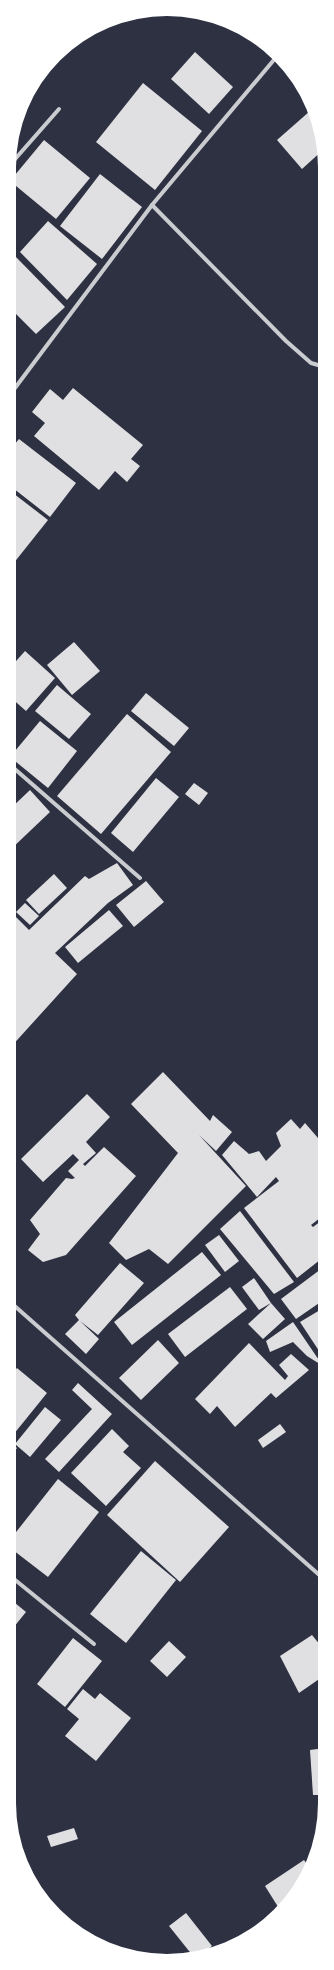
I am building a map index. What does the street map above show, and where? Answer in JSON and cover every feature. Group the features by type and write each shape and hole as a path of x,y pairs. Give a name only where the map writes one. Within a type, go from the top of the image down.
{"street":[{"path":"16,387 152,205 274,60"},
{"path":"16,158 59,109"},
{"path":"152,205 286,341 311,363 318,365"},
{"path":"16,770 140,878"},
{"path":"16,1308 318,1574"},
{"path":"16,1581 94,1644"}],"building":[{"path":"195,52 233,87 209,114 171,79"},
{"path":"143,83 202,131 155,190 96,142"},
{"path":"308,113 313,128 318,155 302,169 277,140"},
{"path":"44,140 90,178 56,219 16,186 16,174"},
{"path":"100,174 142,207 102,259 60,226"},
{"path":"48,221 97,264 67,300 20,252"},
{"path":"16,257 65,307 36,334 16,314"},
{"path":"73,388 143,445 131,459 140,466 127,482 115,471 99,490 34,436 45,423 32,412 50,389 63,400"},
{"path":"19,439 76,483 50,517 16,490 16,443"},
{"path":"16,495 48,520 16,560"},
{"path":"74,642 100,671 72,695 47,665"},
{"path":"25,651 55,678 26,711 16,702 16,661"},
{"path":"57,685 91,714 69,739 35,711"},
{"path":"146,693 189,728 174,746 131,711"},
{"path":"127,714 171,752 101,834 57,796"},
{"path":"40,721 77,751 48,788 16,762 16,750"},
{"path":"156,778 179,797 133,852 111,833"},
{"path":"194,783 208,793 199,805 185,794"},
{"path":"30,790 50,812 16,844 16,803"},
{"path":"117,863 133,885 108,903 55,953 77,974 16,1041 16,917 29,930 85,876 89,879"},
{"path":"54,874 67,888 39,914 26,900"},
{"path":"146,881 164,902 134,927 116,905"},
{"path":"25,903 39,916 30,925 16,912"},
{"path":"109,910 123,926 78,963 65,947"},
{"path":"163,1072 210,1121 213,1115 232,1132 216,1151 199,1135 246,1186 168,1264 149,1249 126,1260 109,1243 178,1153 131,1104"},
{"path":"87,1094 110,1117 86,1142 96,1153 83,1164 85,1166 104,1147 136,1176 66,1255 43,1262 28,1250 40,1234 30,1220 66,1178 75,1178 68,1171 79,1160 73,1154 43,1182 21,1159"},
{"path":"291,1119 300,1129 305,1123 318,1138 318,1220 311,1225 313,1227 318,1223 318,1262 297,1278 244,1208 279,1181 276,1177 257,1197 222,1155 234,1141 249,1154 259,1151 266,1161 281,1146 276,1133"},
{"path":"240,1211 294,1282 274,1294 220,1229"},
{"path":"219,1235 239,1261 225,1272 205,1245"},
{"path":"202,1252 221,1275 132,1345 114,1322"},
{"path":"120,1263 144,1283 98,1335 80,1321 99,1339 86,1354 65,1334 79,1320 75,1315"},
{"path":"318,1271 318,1304 296,1319 281,1299"},
{"path":"254,1278 271,1303 259,1310 242,1287"},
{"path":"230,1287 247,1309 185,1357 168,1334"},
{"path":"271,1303 285,1319 263,1339 248,1324"},
{"path":"318,1311 318,1349 300,1322"},
{"path":"293,1322 318,1359 318,1363 307,1356 293,1342 270,1352 266,1341"},
{"path":"158,1340 179,1363 141,1400 119,1378"},
{"path":"249,1343 285,1380 288,1376 279,1365 291,1354 309,1370 276,1398 271,1393 235,1427 217,1406 210,1414 195,1399"},
{"path":"17,1368 47,1393 16,1431"},
{"path":"78,1383 112,1414 59,1472 45,1459 92,1409 72,1390"},
{"path":"45,1407 61,1420 30,1457 16,1445 16,1443"},
{"path":"280,1424 286,1432 263,1448 258,1440"},
{"path":"112,1429 129,1446 123,1452 141,1468 106,1506 71,1473"},
{"path":"155,1461 229,1527 180,1582 107,1515"},
{"path":"58,1479 99,1512 48,1577 16,1552 16,1532"},
{"path":"141,1551 176,1580 126,1643 90,1614"},
{"path":"16,1604 26,1612 16,1624"},
{"path":"312,1635 318,1642 318,1680 299,1693 280,1656"},
{"path":"73,1638 102,1661 65,1707 37,1684"},
{"path":"169,1641 186,1657 167,1677 150,1661"},
{"path":"83,1689 95,1699 100,1693 131,1718 96,1761 65,1736 79,1719 67,1709"},
{"path":"318,1749 318,1795 313,1795 310,1750"},
{"path":"74,1828 78,1839 51,1847 47,1836"},
{"path":"304,1860 306,1863 293,1887 278,1906 265,1886"},
{"path":"186,1913 212,1946 206,1949 190,1952 169,1926"}]}
